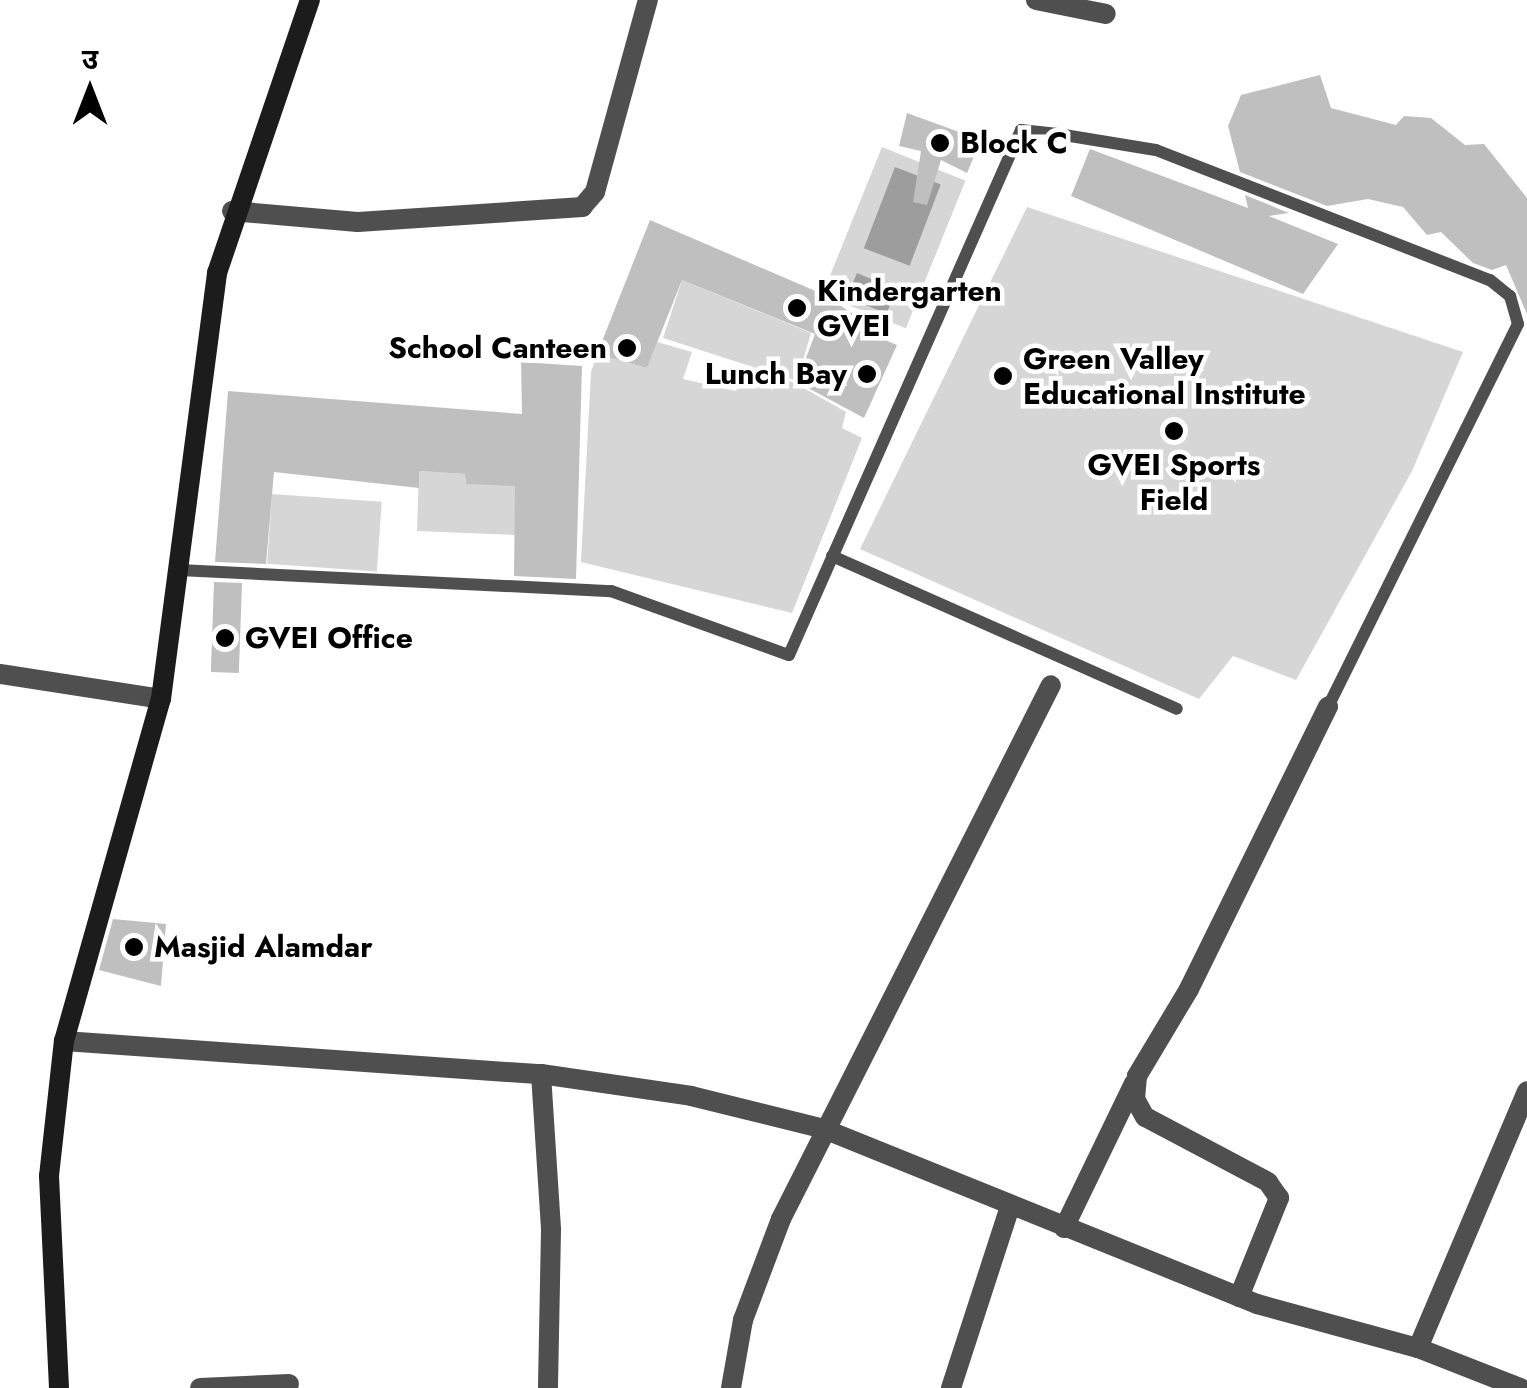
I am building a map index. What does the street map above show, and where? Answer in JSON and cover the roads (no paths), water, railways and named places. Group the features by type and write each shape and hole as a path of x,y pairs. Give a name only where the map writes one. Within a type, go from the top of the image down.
{"street":[{"path":"59,1388 49,1176 64,1041 160,699 232,211 310,0"},
{"path":"232,211 358,222 582,207 595,192 648,0"},
{"path":"1036,0 1106,14"},
{"path":"0,674 160,699"},
{"path":"731,1388 764,1262 824,1129 1051,685"},
{"path":"1064,1228 1137,1076 1189,989 1328,706"},
{"path":"64,1041 541,1074 690,1096 824,1129 1240,1297 1418,1348 1520,1388"},
{"path":"541,1074 551,1230 548,1388"},
{"path":"1137,1076 1135,1098 1145,1117 1268,1182 1279,1198 1240,1297"},
{"path":"1418,1348 1527,1091"},
{"path":"951,1388 1010,1206"},
{"path":"200,1388 289,1384"}],"lane":[{"path":"179,570 611,591 789,656 1021,130 1156,150 1490,280 1510,296 1518,324 1328,706"},
{"path":"832,556 1178,709"}],"place":[{"name":"Block C","path":"940,143"},
{"name":"Kindergarten GVEI","path":"797,308"},
{"name":"School Canteen","path":"627,348"},
{"name":"Lunch Bay","path":"867,374"},
{"name":"Green Valley Educational Institute","path":"1003,376"},
{"name":"GVEI Sports Field","path":"1174,431"},
{"name":"GVEI Office","path":"225,638"},
{"name":"Masjid Alamdar","path":"134,947"}]}
